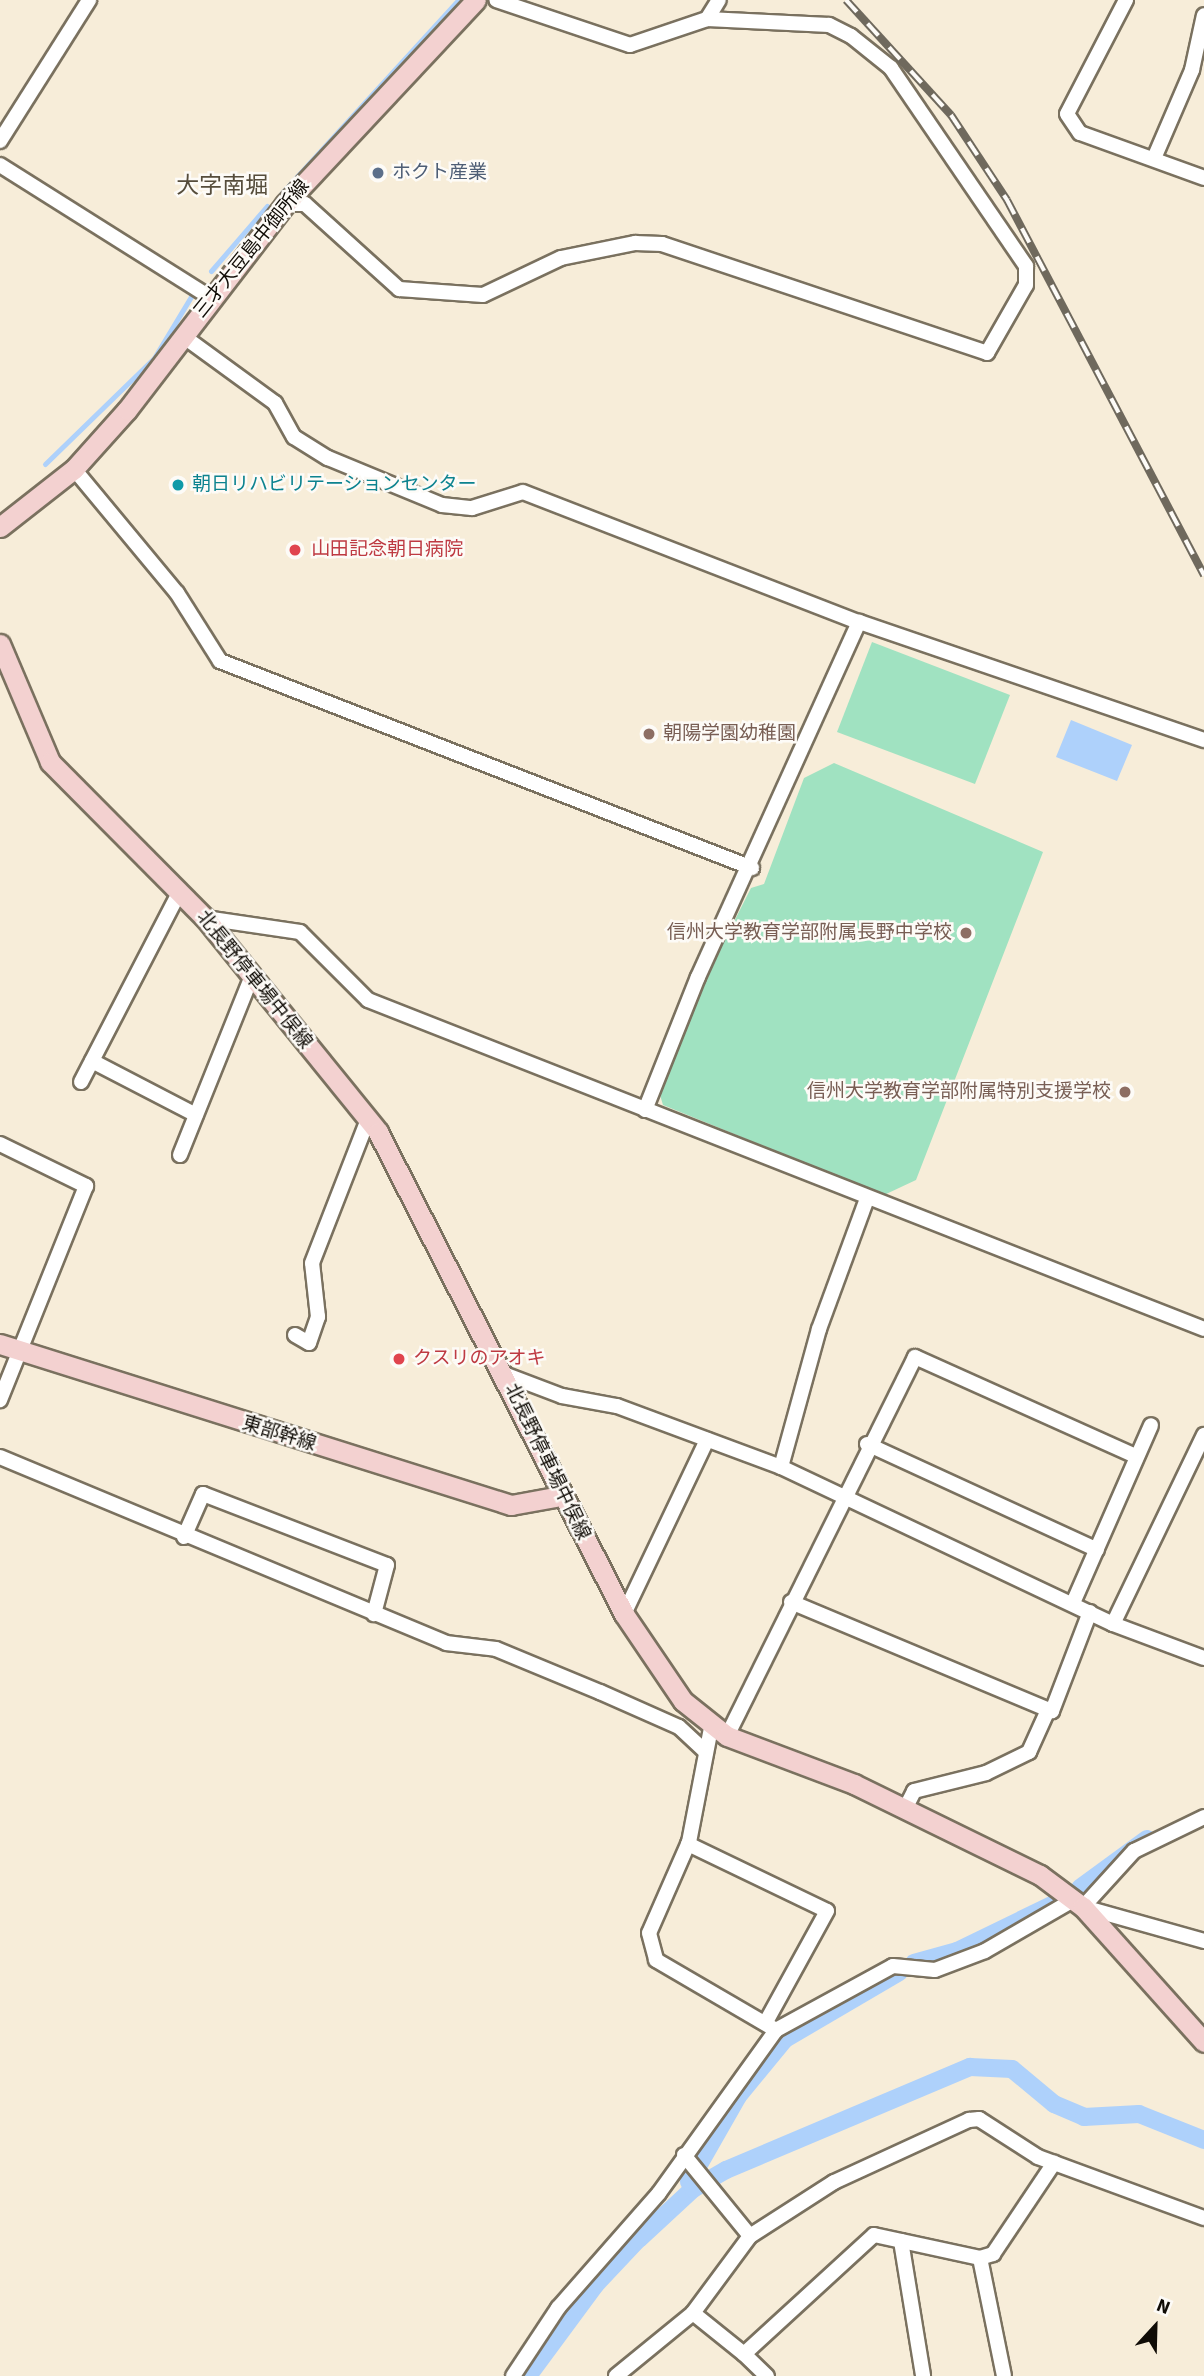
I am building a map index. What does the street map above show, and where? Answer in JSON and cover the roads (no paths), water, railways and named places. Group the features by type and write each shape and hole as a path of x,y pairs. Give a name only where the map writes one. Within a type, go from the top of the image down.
{"main road":[{"name":"三才大豆島中御所線","path":"0,527 74,469 183,336 208,296 285,204 476,0"},
{"name":"北長野停車場中俣線","path":"0,644 50,762 205,918 368,1119 504,1374 561,1496 624,1614 682,1701 719,1732 905,1810 1040,1875 1078,1903 1204,2042"},
{"name":"東部幹線","path":"9,1347 511,1505 561,1496"}],"street":[{"path":"0,141 89,0"},
{"path":"285,204 304,204 399,289 483,295 561,258 662,244 705,264 716,259 802,286 987,353 1026,285 1026,266 891,68 829,25 707,19 630,45 496,0"},
{"path":"707,19 719,0"},
{"path":"1126,0 1067,114 1080,133 1155,156 1204,178"},
{"path":"1155,156 1192,70 1204,15"},
{"path":"0,165 208,296"},
{"path":"183,336 275,403 295,437 328,458 442,505 471,508 523,492 859,622 1204,740"},
{"path":"74,469 177,593 220,662 752,868"},
{"path":"645,1110 698,977 752,868 859,622"},
{"path":"81,1082 180,891"},
{"path":"205,918 300,932 368,1000 866,1201 1204,1329"},
{"path":"180,1155 252,976"},
{"path":"92,1061 196,1115"},
{"path":"295,1335 309,1343 318,1317 312,1263 368,1119"},
{"path":"0,1144 86,1186 9,1347 0,1400"},
{"path":"780,1467 819,1329 866,1201"},
{"path":"772,2025 656,1960 649,1933 688,1844 706,1752 791,1602 867,1444 915,1357 1137,1457"},
{"path":"504,1374 707,1440 780,1467 1113,1624 1204,1658"},
{"path":"1073,1603 1151,1425"},
{"path":"1113,1624 1204,1435"},
{"path":"624,1614 707,1440"},
{"path":"867,1444 1097,1550"},
{"path":"0,1457 446,1643 496,1649 600,1692 678,1727 706,1752"},
{"path":"184,1536 203,1494 387,1565 374,1614"},
{"path":"791,1602 1048,1710"},
{"path":"905,1810 914,1791 986,1773 1029,1752 1090,1612"},
{"path":"772,2025 893,1966 922,1970 947,1965 1078,1903 1134,1851 1204,1817"},
{"path":"513,2376 558,2308 659,2193 698,2170 827,1911 688,1844"},
{"path":"1078,1903 1204,1941"},
{"path":"616,2376 693,2313 750,2236 834,2182 969,2120 979,2119 1054,2163 1204,2218"},
{"path":"744,2354 874,2235 980,2258 993,2255 1054,2163"},
{"path":"698,2170 750,2236"},
{"path":"901,2241 923,2376"},
{"path":"980,2258 1004,2376"},
{"path":"693,2313 767,2376"}],"water":[{"path":"1071,720 1132,745 1117,781 1056,757"}],"waterway":[{"path":"281,194 458,0"},
{"path":"211,271 267,206"},
{"path":"45,464 154,358 192,295"},
{"path":"1080,1888 1147,1839"},
{"path":"914,1963 957,1951 1054,1904"},
{"path":"689,2182 738,2096 785,2039 899,1972"},
{"path":"639,2239 693,2189 726,2170 970,2067 1012,2069 1054,2104 1084,2117 1139,2114 1204,2140"},
{"path":"528,2376 595,2285 645,2232"}],"railway":[{"path":"846,0 951,115 1007,200 1204,575"}],"place":[{"name":"ホクト産業","path":"378,173"},
{"name":"朝日リハビリテーションセンター","path":"178,485"},
{"name":"山田記念朝日病院","path":"295,550"},
{"name":"朝陽学園幼稚園","path":"649,734"},
{"name":"信州大学教育学部附属長野中学校","path":"966,933"},
{"name":"信州大学教育学部附属特別支援学校","path":"1125,1092"},
{"name":"クスリのアオキ","path":"399,1359"}],"district":[{"name":"大字南堀","path":"222,186"}]}
